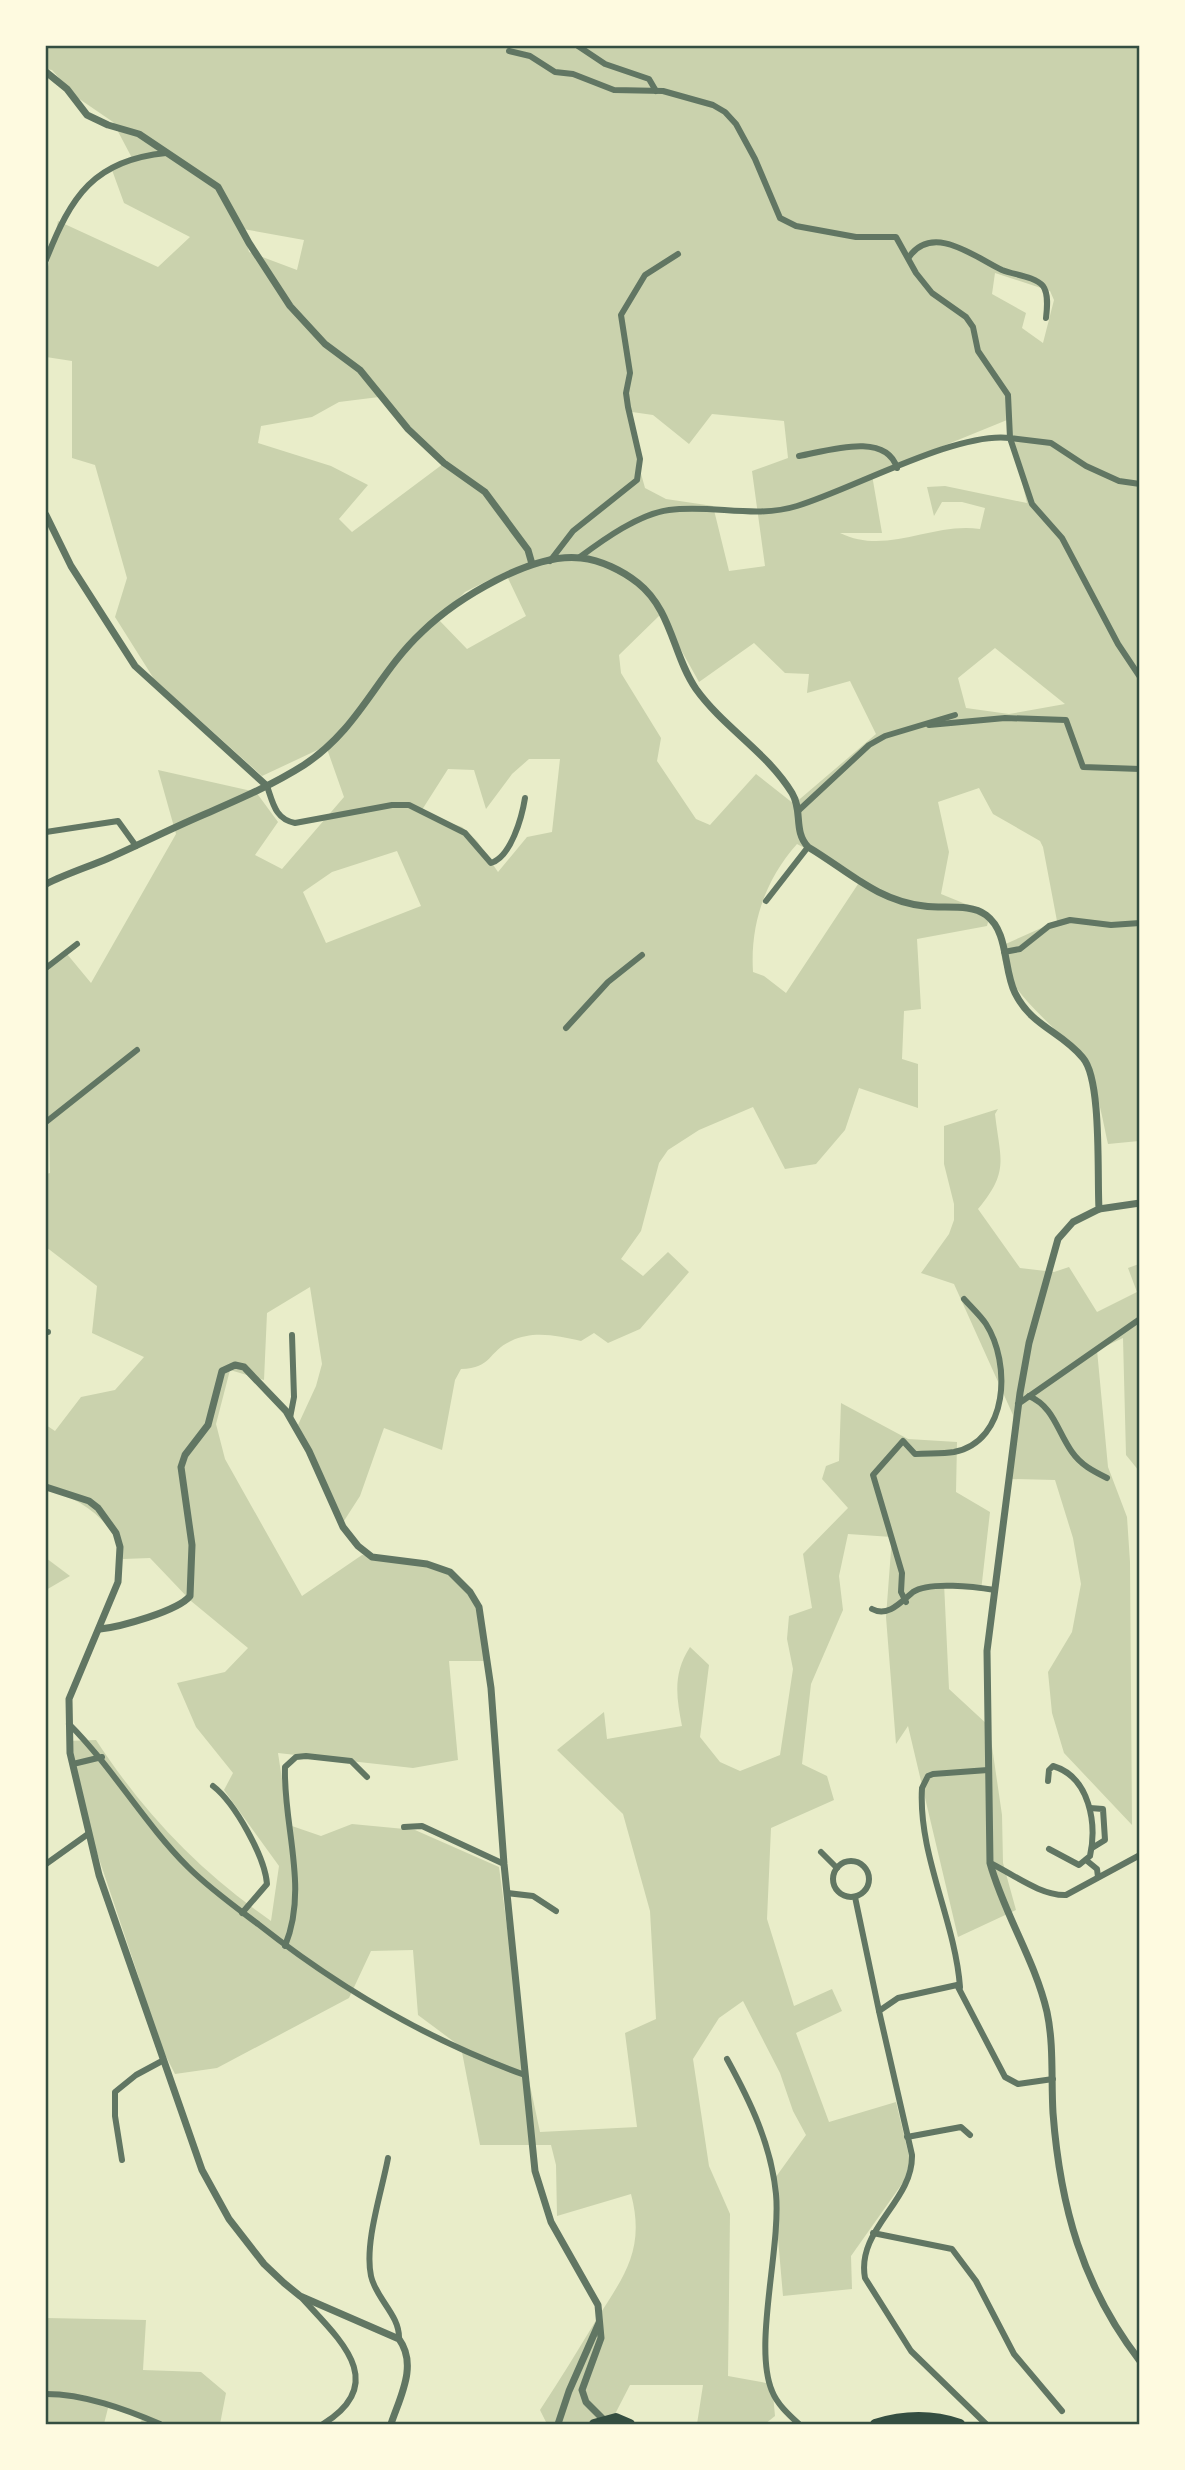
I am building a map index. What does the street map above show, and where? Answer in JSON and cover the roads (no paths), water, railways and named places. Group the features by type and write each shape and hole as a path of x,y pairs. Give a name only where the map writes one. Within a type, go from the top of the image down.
{"highway":[{"path":"875,2424 928,2416 960,2424"},
{"path":"599,2422 616,2418 630,2424"}],"street":[{"path":"578,46 605,64 649,79 656,91"},
{"path":"509,51 530,55 555,72 573,74 614,90 656,91 682,96 725,112 736,124 755,159 780,218 796,226 856,237 896,237 916,273 932,293 966,317 974,327 978,351 1008,395 1010,438 1032,504 1062,538 1118,644 1139,677"},
{"path":"46,72 67,89 87,115 107,125 139,134 218,187 249,243 290,306 325,344 360,370 408,429 444,463 485,492 528,550 532,565"},
{"path":"46,260 60,223 99,173 116,163 140,155 166,153"},
{"path":"909,257 916,247 928,242 970,251 1003,270 1041,284 1046,292 1046,318"},
{"path":"550,561 573,531 638,480 640,459 628,407 630,373 621,315 645,275 678,254"},
{"path":"46,884 267,786 330,747 355,721 412,643 446,611 532,565 580,557 612,536 666,510 743,512 784,509 968,442 993,436 1051,443 1086,467 1119,481 1139,484"},
{"path":"799,456 852,447 878,447 890,454 897,468"},
{"path":"46,515 71,566 135,666 267,786 277,813 285,821 295,823 392,805 419,808 465,833 491,863 500,858 519,827 525,798"},
{"path":"580,557 615,569 646,590 667,622 695,687 728,725 762,754 792,792 800,836 807,847 886,898 924,906 975,909 994,922 1013,990 1028,1015 1078,1052 1090,1068 1094,1096 1099,1209"},
{"path":"797,811 869,745 885,736 929,725 955,715"},
{"path":"929,725 1005,718 1066,720 1083,766 1139,769"},
{"path":"46,832 118,821 136,846"},
{"path":"765,901 807,847"},
{"path":"1004,952 1020,949 1049,926 1070,920 1111,925 1139,923"},
{"path":"46,968 77,944"},
{"path":"566,1028 608,982 642,955"},
{"path":"46,1122 137,1050"},
{"path":"1139,1203 1099,1209 1073,1222 1058,1239 1029,1343 1018,1404 987,1651 990,1863 1009,1919 1046,2008 1051,2032 1058,2158 1065,2207 1097,2292 1118,2331 1139,2361"},
{"path":"906,1602 901,1592 902,1573 873,1475 903,1441 915,1454 956,1452 986,1434 999,1411 1002,1374 990,1334 987,1325 964,1299"},
{"path":"1018,1404 1139,1320"},
{"path":"290,1418 294,1397 292,1335"},
{"path":"100,1629 118,1627 180,1604 190,1595 192,1545 181,1467 186,1455 208,1425 224,1369 235,1365 244,1367 274,1396 290,1418 309,1451 343,1527 358,1546 372,1558 438,1566 460,1580 475,1599 486,1639 504,1864 536,2171 551,2222 595,2298 601,2338 582,2390 599,2422"},
{"path":"1029,1396 1045,1405 1071,1451 1081,1463 1107,1478"},
{"path":"46,1487 89,1501 106,1516 116,1533 122,1561 118,1582 100,1629 72,1688 68,1722 72,1764 88,1834 162,2061 213,2193 264,2264 300,2295 344,2345 355,2376 355,2391 351,2402 323,2424"},
{"path":"872,1609 884,1612 906,1602 914,1592 931,1587 963,1586 995,1590"},
{"path":"68,1722 102,1757 159,1835 188,1867 242,1913 341,1985 387,2012 525,2075"},
{"path":"285,1946 293,1920 295,1873 285,1767 296,1757 306,1756 351,1761 367,1777"},
{"path":"72,1764 102,1757"},
{"path":"1048,1781 1049,1770 1053,1766 1064,1770 1079,1786 1090,1808 1092,1847 1086,1860 1079,1865 1049,1849"},
{"path":"988,1770 928,1776 922,1788 934,1875 945,1903 960,1988 1005,2077 1018,2084 1053,2079"},
{"path":"214,1786 222,1793 247,1832 266,1871 267,1884 242,1913"},
{"path":"1090,1808 1103,1809 1105,1840 1092,1847"},
{"path":"404,1827 422,1826 504,1864"},
{"path":"46,1864 88,1834"},
{"path":"821,1852 837,1868"},
{"path":"990,1863 1057,1895 1066,1895 1139,1855"},
{"path":"1086,1860 1097,1870 1098,1877"},
{"path":"855,1861 864,1866 869,1874 869,1884 864,1893 855,1897 846,1897 834,1885 837,1868 845,1862 855,1861"},
{"path":"507,1893 533,1896 556,1911"},
{"path":"855,1897 912,2155 909,2181 873,2233 863,2266 870,2290 911,2351 986,2424"},
{"path":"879,2011 898,1998 950,1986 960,1988"},
{"path":"727,2059 753,2110 771,2166 777,2220 766,2368 777,2400 799,2424"},
{"path":"122,2160 115,2116 115,2092 136,2075 162,2061"},
{"path":"907,2137 961,2127 970,2135"},
{"path":"388,2158 370,2250 370,2268 379,2296 400,2328 399,2339"},
{"path":"873,2233 952,2249 976,2281 1014,2354 1062,2411"},
{"path":"300,2295 399,2339 408,2351 409,2362 391,2424"},
{"path":"558,2424 600,2319"},
{"path":"46,2394 60,2394 125,2409 160,2424"}]}
